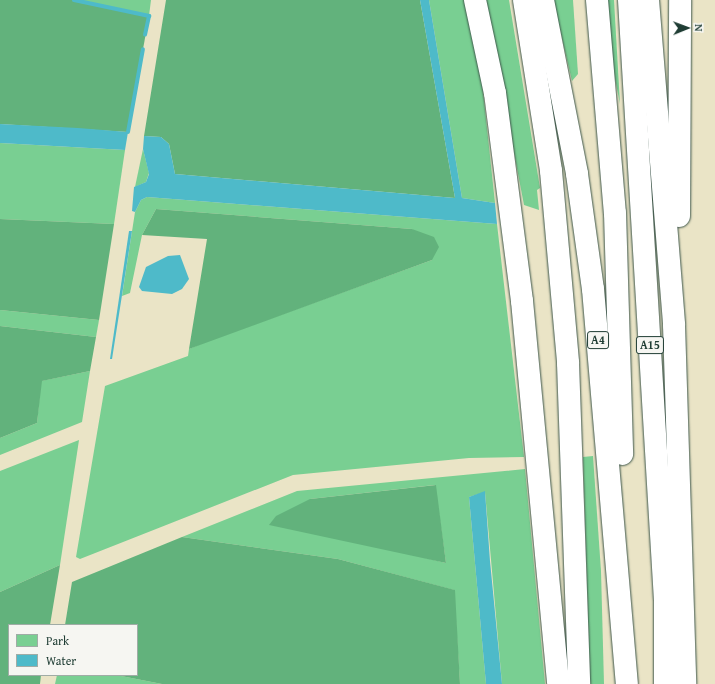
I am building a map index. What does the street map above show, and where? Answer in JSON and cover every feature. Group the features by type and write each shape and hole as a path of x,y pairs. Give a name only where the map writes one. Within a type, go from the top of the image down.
{"highway":[{"path":"475,0 495,92 522,302 558,684"},
{"path":"524,0 551,171 567,356 579,684"},
{"name":"A4","path":"543,0 577,174 593,290 628,684"},
{"name":"A15","path":"597,0 616,243 628,684"},
{"name":"A15","path":"629,0 665,600 665,684"},
{"name":"A15","path":"648,0 674,325 685,684"},
{"name":"A15","path":"674,325 679,213 680,0"}],"green space":[{"path":"0,0 74,0 149,16 128,132 0,124"},
{"path":"74,0 151,0 149,16"},
{"path":"166,0 420,0 455,198 175,174 169,144 161,137 144,136"},
{"path":"429,0 467,0 480,63 495,203 462,198"},
{"path":"485,0 509,0 540,188 537,190 539,210 524,205"},
{"path":"553,0 573,0 578,74 572,81"},
{"path":"603,0 614,0 620,104 605,28"},
{"path":"0,143 125,150 114,224 0,219"},
{"path":"143,149 149,173 146,182 135,187"},
{"path":"147,197 497,224 524,457 469,458 293,475 80,559 76,557 105,386 188,356 189,349 203,343 432,260 412,229 156,209 142,235 130,293 122,296 135,212 141,200"},
{"path":"156,209 412,229 434,237 439,247 432,260 189,349 207,239 142,235"},
{"path":"0,219 114,224 99,320 0,310"},
{"path":"0,310 99,320 96,337 0,326"},
{"path":"0,326 96,337 90,371 42,381 37,423 0,438"},
{"path":"90,371 82,422 0,455 0,438 37,423 41,381"},
{"path":"79,440 60,565 0,592 0,471"},
{"path":"593,456 601,571 604,684 590,684 583,457"},
{"path":"525,469 545,684 502,684 485,492 469,497 486,684 460,684 454,590 338,559 182,537 297,491","holes":["435,485 446,563 393,550 310,499"]},
{"path":"436,485 446,563 269,525 276,516 310,499"},
{"path":"182,537 338,559 455,590 460,684 162,684 121,676 138,676 138,624 65,624 72,582"},
{"path":"60,565 50,624 8,624 8,676 41,676 40,684 0,684 0,592"},
{"path":"57,676 121,676 162,684 55,684"}],"water":[{"path":"420,0 429,0 462,198 495,203 497,224 147,197 141,200 135,212 132,211 134,187 146,182 149,174 143,149 144,136 161,137 169,144 175,174 455,198"},
{"path":"0,124 128,132 125,150 0,143"},
{"path":"129,231 132,231 112,359 110,359"},
{"path":"180,255 189,279 182,289 172,294 142,291 139,287 146,267 168,256"},
{"path":"485,491 502,684 486,684 469,497"}],"waterway":[{"path":"74,0 149,16 145,35"},
{"path":"128,132 143,49"}]}
